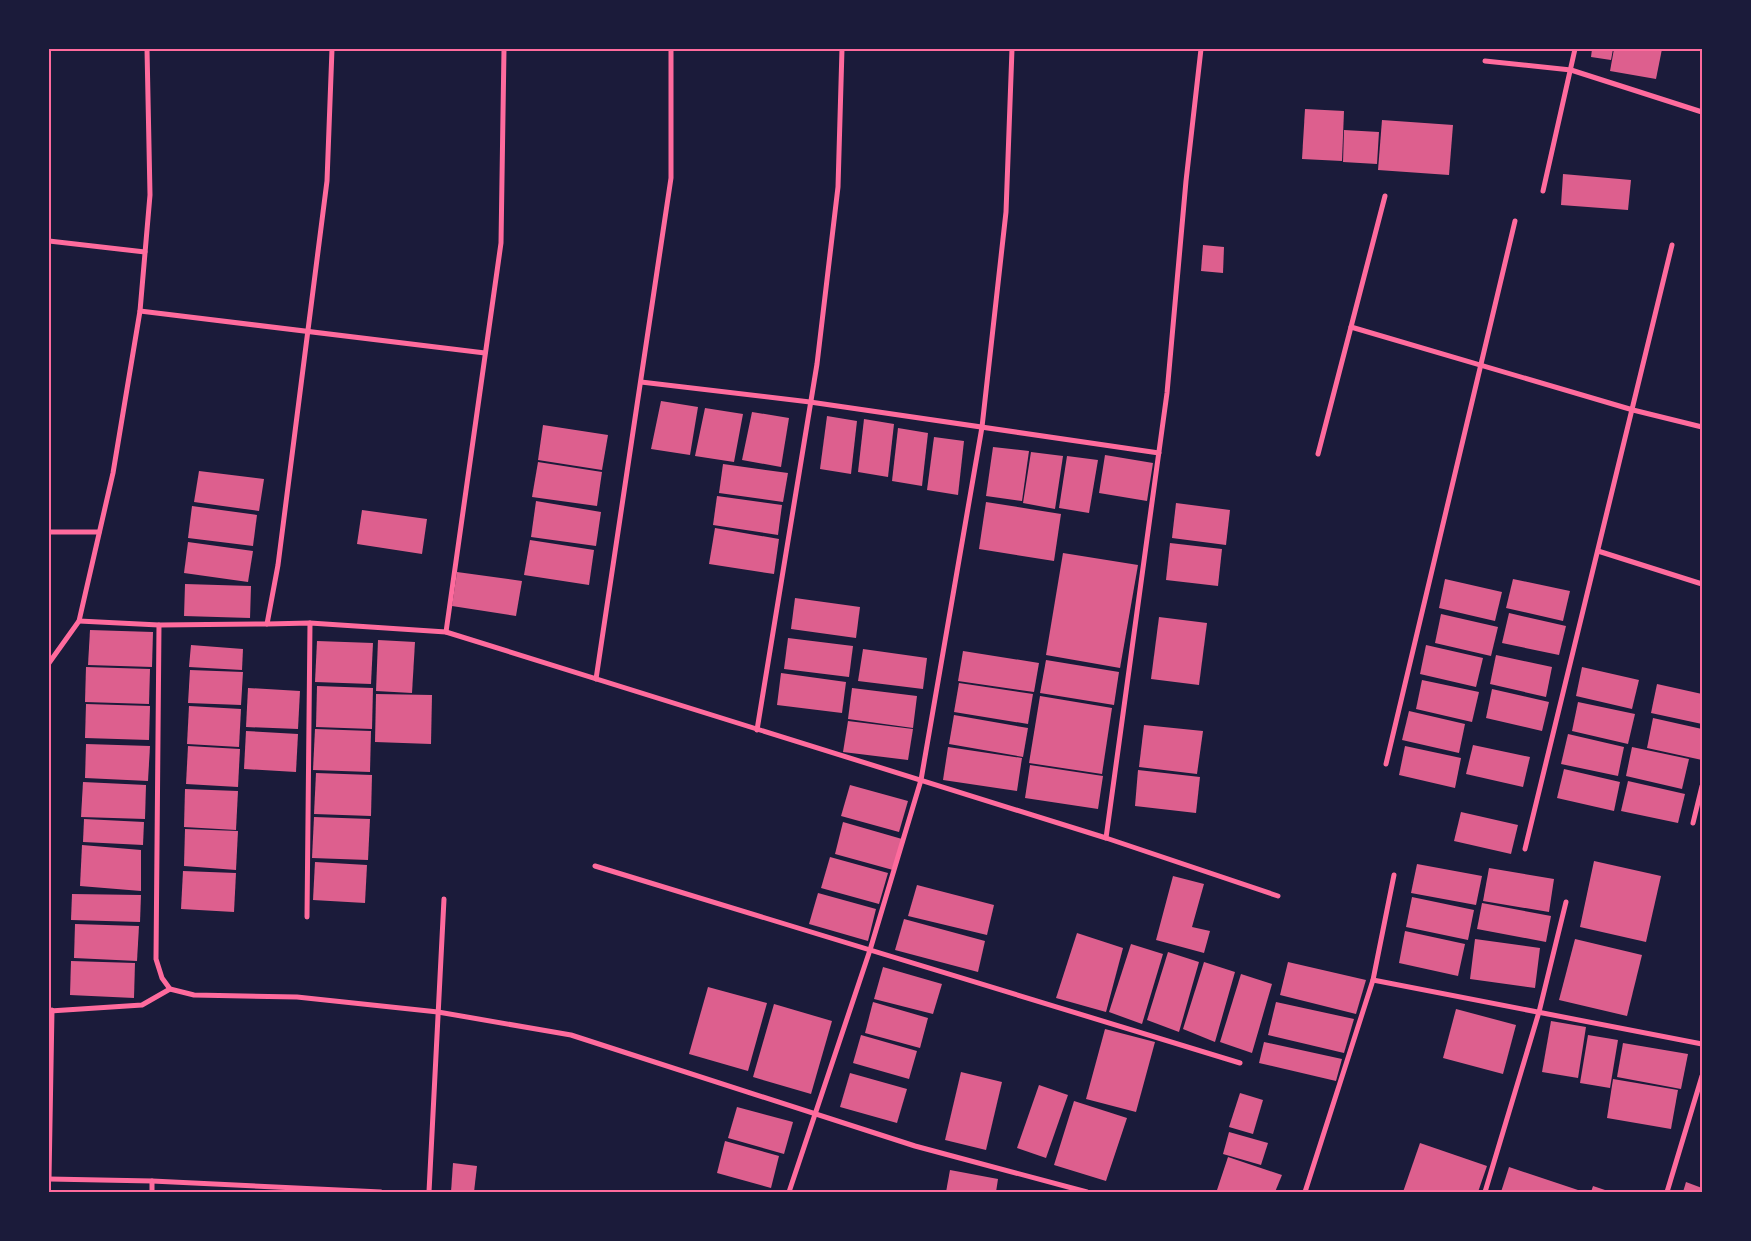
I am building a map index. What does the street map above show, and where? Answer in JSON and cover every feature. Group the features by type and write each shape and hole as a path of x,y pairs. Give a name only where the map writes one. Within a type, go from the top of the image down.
{"street":[{"path":"49,663 79,621 113,473 140,311 150,195 147,49"},
{"path":"267,624 278,565 327,181 332,49"},
{"path":"446,632 501,243 504,49"},
{"path":"596,679 671,178 671,49"},
{"path":"757,730 817,364 838,187 842,49"},
{"path":"789,1192 870,950 921,780 982,427 1006,212 1012,49"},
{"path":"1106,838 1167,393 1186,181 1202,49"},
{"path":"1543,191 1575,49"},
{"path":"1485,61 1571,70 1702,112"},
{"path":"1318,454 1385,196"},
{"path":"1386,764 1515,221"},
{"path":"49,241 145,252"},
{"path":"1525,848 1672,245"},
{"path":"140,311 485,353"},
{"path":"1351,327 1633,410 1702,427"},
{"path":"641,382 810,402 1159,453"},
{"path":"49,532 99,532"},
{"path":"1598,550 1702,584"},
{"path":"79,621 159,625 310,623 446,632 1106,838 1278,896"},
{"path":"307,917 310,623"},
{"path":"159,625 156,959 162,978 170,989 194,995 297,997 438,1012 572,1035 915,1146 1087,1192"},
{"path":"1693,823 1702,786"},
{"path":"595,866 1240,1063"},
{"path":"1305,1192 1373,980 1394,875"},
{"path":"429,1192 444,899"},
{"path":"1485,1192 1539,1012 1566,902"},
{"path":"1373,980 1702,1044"},
{"path":"170,989 142,1005 50,1011 49,1179 152,1181 261,1189 381,1192"},
{"path":"1667,1192 1702,1076"},
{"path":"152,1181 152,1192"}],"building":[{"path":"1592,49 1613,49 1611,60 1591,57"},
{"path":"1614,49 1662,49 1656,79 1610,71"},
{"path":"1305,109 1344,111 1342,161 1302,159"},
{"path":"1382,120 1453,125 1449,175 1378,170"},
{"path":"1344,130 1379,132 1377,164 1343,162"},
{"path":"1563,174 1631,180 1628,210 1561,205"},
{"path":"1203,245 1224,247 1223,273 1201,271"},
{"path":"661,401 698,407 690,455 651,449"},
{"path":"705,408 743,414 734,462 695,456"},
{"path":"752,412 789,418 781,467 742,460"},
{"path":"827,416 857,421 851,474 820,469"},
{"path":"864,419 894,424 888,477 858,472"},
{"path":"543,425 608,435 602,470 538,460"},
{"path":"898,428 928,433 922,486 892,481"},
{"path":"934,437 964,441 958,495 927,490"},
{"path":"993,447 1029,451 1022,501 986,496"},
{"path":"1031,452 1063,456 1055,509 1023,503"},
{"path":"1105,455 1153,463 1147,501 1099,493"},
{"path":"1067,456 1098,460 1089,513 1059,508"},
{"path":"538,462 602,472 597,506 532,497"},
{"path":"723,464 788,473 783,502 719,493"},
{"path":"199,471 264,479 259,511 194,502"},
{"path":"717,496 782,505 778,535 713,525"},
{"path":"536,501 601,512 596,546 531,537"},
{"path":"986,502 1061,514 1054,561 979,549"},
{"path":"1176,503 1230,510 1226,545 1172,538"},
{"path":"192,506 257,515 253,546 188,538"},
{"path":"362,510 427,519 422,554 357,544"},
{"path":"715,528 779,539 774,574 709,564"},
{"path":"530,540 594,550 589,585 524,575"},
{"path":"188,542 253,551 248,582 184,573"},
{"path":"1170,543 1222,549 1218,586 1166,580"},
{"path":"1063,553 1138,565 1120,668 1046,655"},
{"path":"457,572 522,581 516,616 452,606"},
{"path":"1445,579 1502,592 1495,621 1439,608"},
{"path":"1513,579 1570,591 1563,621 1506,608"},
{"path":"185,584 251,586 250,618 184,616"},
{"path":"795,598 860,607 856,638 791,629"},
{"path":"1509,613 1566,626 1559,655 1502,643"},
{"path":"1441,614 1498,627 1491,656 1435,643"},
{"path":"1159,617 1207,623 1199,685 1151,679"},
{"path":"90,630 153,632 152,667 88,665"},
{"path":"788,638 853,646 849,677 784,669"},
{"path":"378,640 415,642 412,693 376,691"},
{"path":"317,641 373,643 371,684 315,682"},
{"path":"191,645 243,649 242,670 189,667"},
{"path":"1426,645 1483,658 1476,687 1420,674"},
{"path":"863,649 927,658 923,689 858,681"},
{"path":"963,651 1039,663 1034,692 958,681"},
{"path":"1496,655 1552,667 1546,697 1490,684"},
{"path":"1046,660 1119,672 1114,705 1040,693"},
{"path":"86,667 150,669 149,704 85,702"},
{"path":"1582,667 1639,680 1632,709 1576,696"},
{"path":"190,670 243,672 241,705 188,703"},
{"path":"781,673 846,682 842,713 777,705"},
{"path":"1422,680 1479,692 1472,722 1416,709"},
{"path":"959,683 1033,694 1028,724 954,712"},
{"path":"1657,684 1702,694 1702,724 1651,713"},
{"path":"317,686 373,688 372,729 316,727"},
{"path":"248,688 300,691 298,729 246,727"},
{"path":"852,688 917,696 913,728 848,719"},
{"path":"1492,689 1549,702 1542,731 1486,718"},
{"path":"376,694 432,695 431,744 375,742"},
{"path":"1040,696 1112,708 1102,774 1029,763"},
{"path":"1578,702 1635,714 1628,744 1572,731"},
{"path":"86,704 150,706 149,740 85,738"},
{"path":"189,706 241,709 239,747 187,744"},
{"path":"1409,711 1465,724 1459,753 1402,740"},
{"path":"954,715 1028,728 1023,757 949,744"},
{"path":"1653,718 1702,729 1702,760 1647,748"},
{"path":"848,721 913,729 908,760 843,752"},
{"path":"1144,725 1203,731 1197,774 1139,767"},
{"path":"315,729 371,731 370,772 313,770"},
{"path":"246,731 298,734 296,772 244,769"},
{"path":"1568,734 1624,747 1618,776 1561,764"},
{"path":"86,744 150,746 148,781 85,778"},
{"path":"1473,745 1530,757 1523,787 1466,774"},
{"path":"188,746 240,749 238,787 186,784"},
{"path":"1405,746 1461,758 1455,788 1399,775"},
{"path":"948,747 1022,758 1017,791 943,780"},
{"path":"1632,747 1689,759 1682,789 1626,776"},
{"path":"1030,765 1103,776 1098,809 1025,798"},
{"path":"1564,769 1620,782 1614,811 1557,798"},
{"path":"1138,770 1200,777 1196,813 1135,806"},
{"path":"316,773 372,775 371,816 314,814"},
{"path":"1628,781 1685,794 1678,823 1621,811"},
{"path":"83,782 146,785 145,819 81,817"},
{"path":"850,785 908,801 899,832 841,816"},
{"path":"185,789 238,791 236,830 184,827"},
{"path":"1461,812 1518,825 1511,854 1454,841"},
{"path":"314,817 370,819 368,860 312,858"},
{"path":"84,819 144,822 143,845 83,842"},
{"path":"843,822 902,839 893,870 835,854"},
{"path":"185,829 238,831 236,870 184,866"},
{"path":"82,845 141,850 141,891 80,886"},
{"path":"830,857 888,873 879,904 821,888"},
{"path":"1594,861 1661,876 1646,942 1580,927"},
{"path":"315,862 367,865 365,903 313,900"},
{"path":"1417,864 1482,876 1476,905 1411,893"},
{"path":"1489,868 1554,879 1549,912 1483,901"},
{"path":"183,871 236,873 234,912 181,909"},
{"path":"1173,876 1204,884 1192,927 1210,931 1204,953 1156,940"},
{"path":"917,885 994,905 987,935 908,916"},
{"path":"818,893 876,909 868,941 809,924"},
{"path":"72,894 141,895 140,922 71,920"},
{"path":"1412,897 1474,910 1468,940 1406,927"},
{"path":"1482,903 1551,916 1546,942 1477,929"},
{"path":"904,919 985,941 978,972 895,950"},
{"path":"75,924 139,926 137,961 74,958"},
{"path":"1405,931 1465,944 1458,976 1399,963"},
{"path":"1077,933 1123,948 1106,1012 1056,998"},
{"path":"1475,939 1540,948 1535,988 1470,979"},
{"path":"1575,939 1642,955 1627,1016 1559,1000"},
{"path":"1131,944 1163,954 1142,1024 1109,1012"},
{"path":"1168,952 1199,962 1179,1032 1147,1020"},
{"path":"71,961 135,963 134,998 70,995"},
{"path":"1204,962 1235,972 1215,1042 1183,1029"},
{"path":"1288,962 1366,980 1356,1014 1280,995"},
{"path":"883,967 942,984 933,1014 874,999"},
{"path":"1241,974 1272,984 1252,1053 1220,1042"},
{"path":"708,987 767,1003 748,1071 689,1054"},
{"path":"873,1002 928,1018 920,1048 865,1033"},
{"path":"1276,1002 1354,1019 1344,1053 1268,1035"},
{"path":"774,1004 832,1021 811,1094 753,1077"},
{"path":"1456,1009 1516,1025 1503,1074 1443,1058"},
{"path":"1551,1021 1586,1027 1578,1078 1542,1072"},
{"path":"1105,1029 1155,1042 1136,1112 1086,1099"},
{"path":"861,1035 917,1051 909,1079 853,1063"},
{"path":"1588,1035 1618,1040 1610,1088 1580,1083"},
{"path":"1264,1042 1342,1059 1336,1081 1259,1063"},
{"path":"1623,1043 1688,1054 1681,1089 1617,1077"},
{"path":"961,1072 1002,1082 986,1150 945,1140"},
{"path":"850,1073 907,1089 897,1123 840,1107"},
{"path":"1613,1079 1678,1090 1671,1129 1607,1118"},
{"path":"1039,1085 1068,1095 1046,1158 1017,1148"},
{"path":"1240,1093 1263,1100 1253,1134 1229,1127"},
{"path":"1074,1101 1127,1118 1106,1181 1054,1165"},
{"path":"737,1107 793,1122 784,1154 728,1138"},
{"path":"1229,1132 1268,1143 1261,1165 1223,1154"},
{"path":"725,1141 779,1156 771,1188 717,1173"},
{"path":"1420,1143 1487,1166 1478,1192 1403,1192"},
{"path":"1228,1157 1282,1175 1275,1192 1225,1192 1217,1190"},
{"path":"453,1163 477,1166 474,1192 451,1192"},
{"path":"1509,1167 1578,1190 1577,1192 1501,1192"},
{"path":"950,1170 998,1179 996,1192 946,1192"},
{"path":"1686,1182 1702,1188 1702,1192 1683,1192"},
{"path":"1593,1186 1611,1192 1591,1192"}]}
